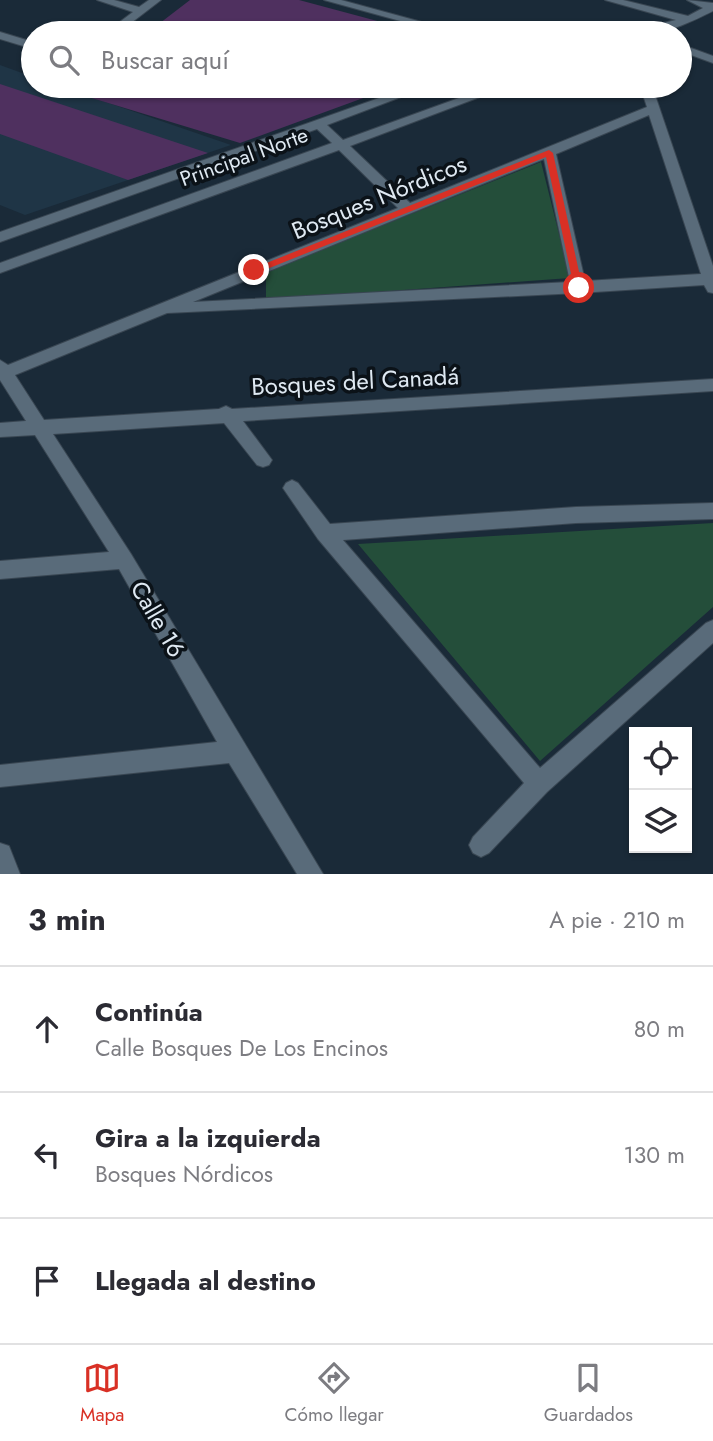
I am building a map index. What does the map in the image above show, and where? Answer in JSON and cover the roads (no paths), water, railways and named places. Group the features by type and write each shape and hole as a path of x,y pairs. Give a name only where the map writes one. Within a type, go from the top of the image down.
{"street":[{"path":"102,0 141,11"},
{"path":"127,21 156,0"},
{"path":"329,0 410,21"},
{"path":"610,0 690,20"},
{"path":"659,11 674,0"},
{"path":"692,0 712,7"},
{"path":"686,21 712,7"},
{"path":"659,11 662,21"},
{"path":"0,35 21,42"},
{"path":"0,46 14,40"},
{"path":"692,52 713,60"},
{"path":"0,237 390,98"},
{"name":"Principal Norte","path":"0,268 470,98"},
{"path":"159,309 712,283 708,257 650,98"},
{"name":"Bosques Nórdicos","path":"2,370 654,109"},
{"path":"318,123 409,209"},
{"path":"549,153 579,288"},
{"path":"195,167 215,191"},
{"name":"Calle 16","path":"2,370 124,560 235,751 312,874"},
{"name":"Bosques del Canadá","path":"0,430 713,385"},
{"path":"226,414 263,460"},
{"path":"292,488 326,533 539,784"},
{"path":"326,533 576,515 713,511"},
{"path":"0,570 124,560"},
{"path":"481,845 539,784 713,630"},
{"path":"0,776 235,751"},
{"path":"0,855 8,874"}]}
